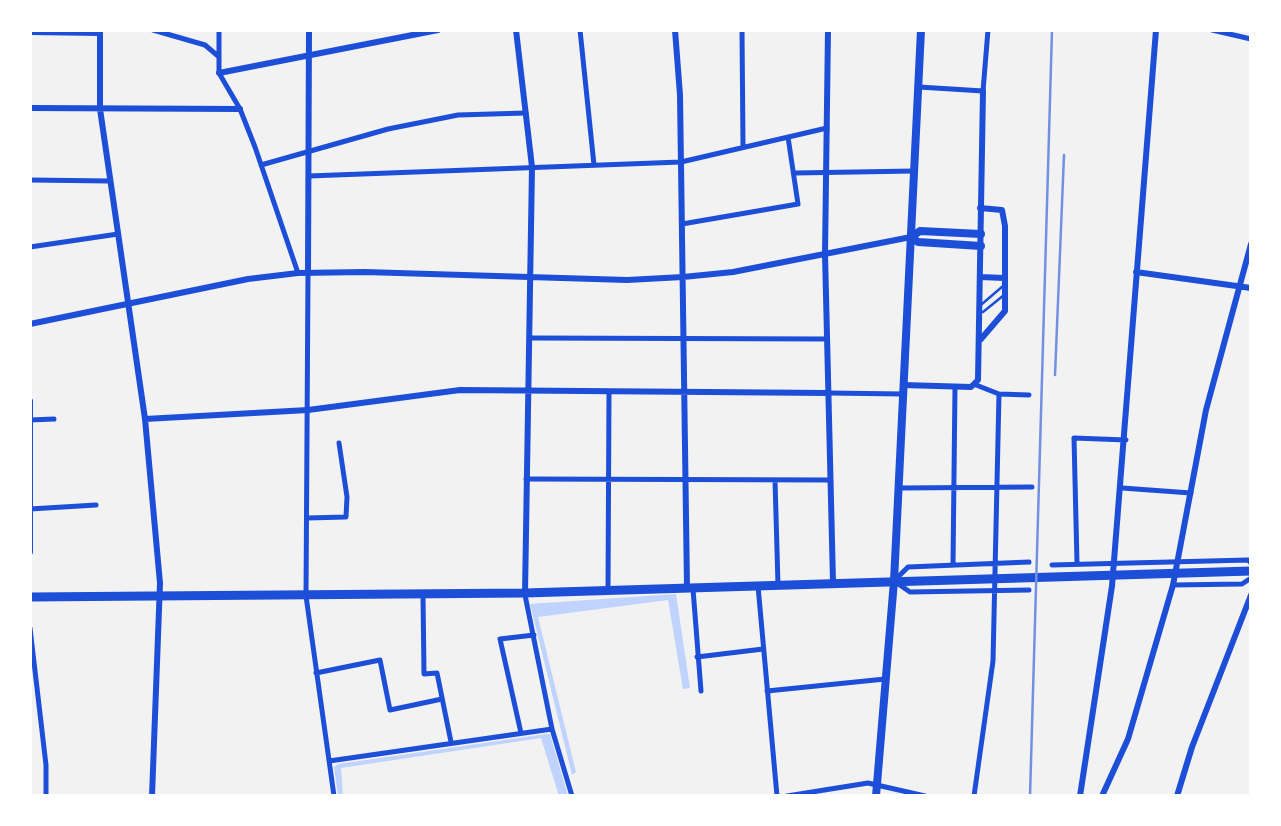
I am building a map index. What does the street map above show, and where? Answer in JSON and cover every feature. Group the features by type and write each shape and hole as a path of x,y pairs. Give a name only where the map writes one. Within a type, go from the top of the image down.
{"highway":[{"path":"30,597 525,593 985,577 1251,574"}],"main road":[{"path":"876,796 894,580 921,30"},
{"path":"910,237 920,232 980,234"},
{"path":"910,237 918,242 980,246"}],"street":[{"path":"153,30 205,44 218,56"},
{"path":"219,30 219,73 240,109 298,272"},
{"path":"308,30 306,596 334,796"},
{"path":"219,73 438,30"},
{"path":"516,30 532,167 525,593 552,729 572,796"},
{"path":"580,30 594,165"},
{"path":"675,30 680,64 685,480 700,691"},
{"path":"742,30 742,147"},
{"path":"828,30 825,254 833,582"},
{"path":"976,385 988,30"},
{"path":"1080,796 1122,488 1156,30"},
{"path":"1212,30 1241,33 1251,39"},
{"path":"30,32 100,31 100,108 145,419 159,596 152,796"},
{"path":"919,88 983,91"},
{"path":"30,108 240,109"},
{"path":"261,165 307,150 458,115 526,113"},
{"path":"308,176 681,162 827,128"},
{"path":"682,224 798,204 788,137"},
{"path":"794,173 914,170"},
{"path":"30,180 110,181"},
{"path":"980,208 998,208 1004,214 1002,316 980,340"},
{"path":"30,246 118,234"},
{"path":"30,324 298,272 683,278 910,237"},
{"path":"1102,796 1128,738 1173,585 1206,410 1247,275 1251,244"},
{"path":"1136,272 1251,288"},
{"path":"981,277 1004,286"},
{"path":"528,338 827,339"},
{"path":"145,419 308,410 460,390 828,393 976,385 1000,394 1029,395"},
{"path":"953,565 955,387"},
{"path":"608,590 609,392"},
{"path":"974,796 993,662 1000,394"},
{"path":"30,400 30,552"},
{"path":"30,420 54,419"},
{"path":"1078,564 1074,438 1126,440"},
{"path":"307,518 346,517 339,443"},
{"path":"526,479 830,480"},
{"path":"775,480 778,585"},
{"path":"897,488 1032,487"},
{"path":"1122,488 1191,493"},
{"path":"30,509 96,505"},
{"path":"1029,590 910,592 894,580 908,568 1030,562"},
{"path":"1052,566 1114,562 1251,563"},
{"path":"1173,585 1242,584 1251,574"},
{"path":"758,586 777,796"},
{"path":"423,594 424,674 437,673 451,742"},
{"path":"1177,796 1251,596"},
{"path":"30,628 46,796"},
{"path":"521,733 500,639 534,635"},
{"path":"697,657 763,649"},
{"path":"316,673 380,660 390,710 442,699"},
{"path":"767,691 885,679"},
{"path":"329,761 552,729"},
{"path":"787,796 862,783 926,796"}],"lane":[{"path":"980,305 1004,286"},
{"path":"980,315 1004,286"}],"water":[{"path":"676,594 690,688 683,689 668,600 538,617 576,772 572,775 530,604"},
{"path":"550,734 568,796 559,796 541,738 341,768 343,796 338,796 334,767 338,764"}],"railway":[{"path":"1030,796 1052,30"},
{"path":"1055,375 1064,155"}]}
